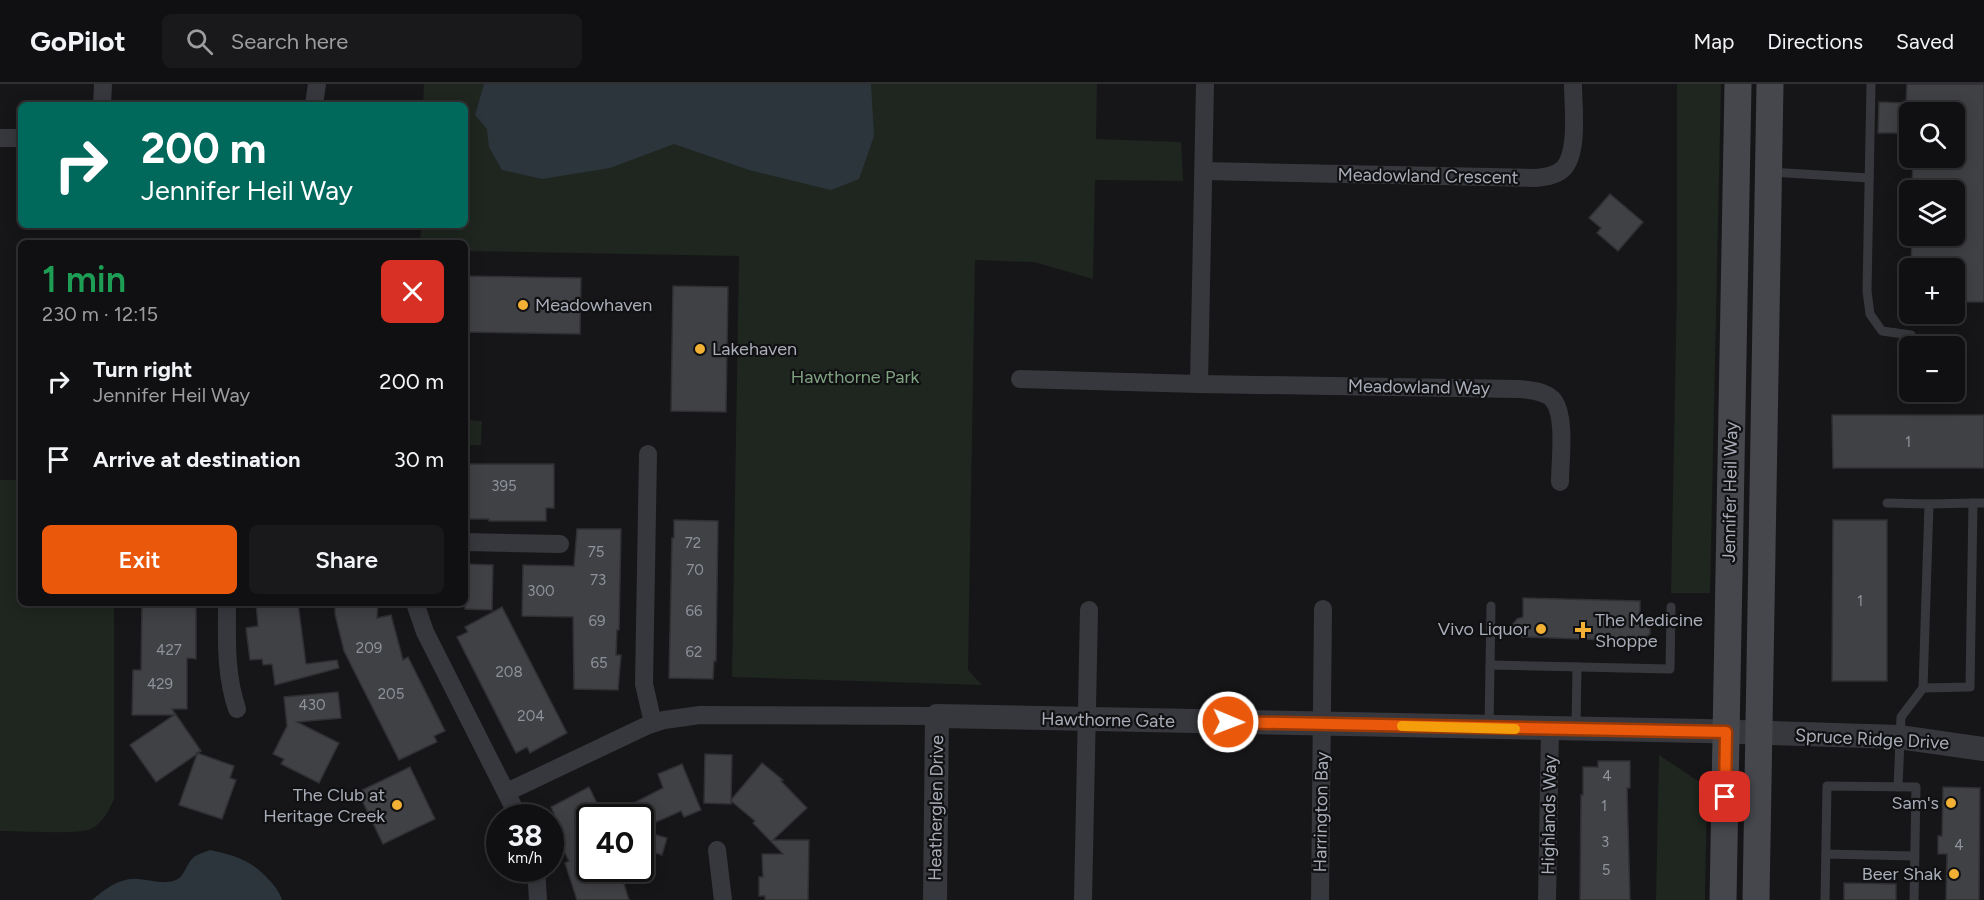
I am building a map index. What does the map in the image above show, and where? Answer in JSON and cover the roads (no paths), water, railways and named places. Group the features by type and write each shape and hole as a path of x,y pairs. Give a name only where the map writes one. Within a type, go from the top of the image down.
{"main road":[{"name":"Jennifer Heil Way","path":"1723,900 1738,84"},
{"name":"Jennifer Heil Way","path":"1756,900 1770,84"}],"street":[{"path":"102,102 103,84"},
{"path":"314,102 317,84"},
{"path":"1199,384 1205,84"},
{"name":"Meadowland Crescent","path":"1204,171 1536,178 1552,176 1563,169 1573,147 1573,84"},
{"path":"0,138 18,138"},
{"name":"Meadowland Way","path":"1020,379 1519,389 1538,392 1553,399 1560,413 1560,482"},
{"path":"648,454 644,691 653,723"},
{"path":"468,542 560,544"},
{"path":"227,606 228,681 237,709"},
{"path":"416,606 425,632 513,804"},
{"name":"Harrington Bay","path":"1320,900 1323,609"},
{"path":"1083,900 1089,610"},
{"name":"Hawthorne Gate","path":"507,792 653,723 700,715 936,716 1726,732"},
{"name":"Heatherglen Drive","path":"934,900 936,716"},
{"name":"Highlands Way","path":"1547,900 1550,729"},
{"name":"Spruce Ridge Drive","path":"1726,732 1899,737 1984,749"},
{"path":"717,850 723,900"},
{"path":"537,882 538,900"}],"lane":[{"path":"1871,84 1867,291 1870,314 1882,330 1911,335"},
{"path":"1768,172 1869,178"},
{"path":"1887,502 1984,503"},
{"path":"1923,688 1970,687 1973,503"},
{"path":"1898,787 1901,717 1923,688 1929,504"},
{"path":"1489,728 1491,606"},
{"path":"1490,665 1670,669 1671,608"},
{"path":"1576,730 1577,667"},
{"path":"1825,900 1827,786 1916,788 1914,900"},
{"path":"1826,854 1915,856"}],"place":[{"name":"Meadowhaven","path":"523,305"},
{"name":"Lakehaven","path":"700,349"},
{"name":"Vivo Liquor","path":"1541,629"},
{"name":"The Medicine Shoppe","path":"1583,630"},
{"name":"Sam's","path":"1951,803"},
{"name":"The Club at Heritage Creek","path":"397,805"},
{"name":"Beer Shak","path":"1954,874"}],"park label":[{"name":"Hawthorne Park","path":"855,377"}]}
